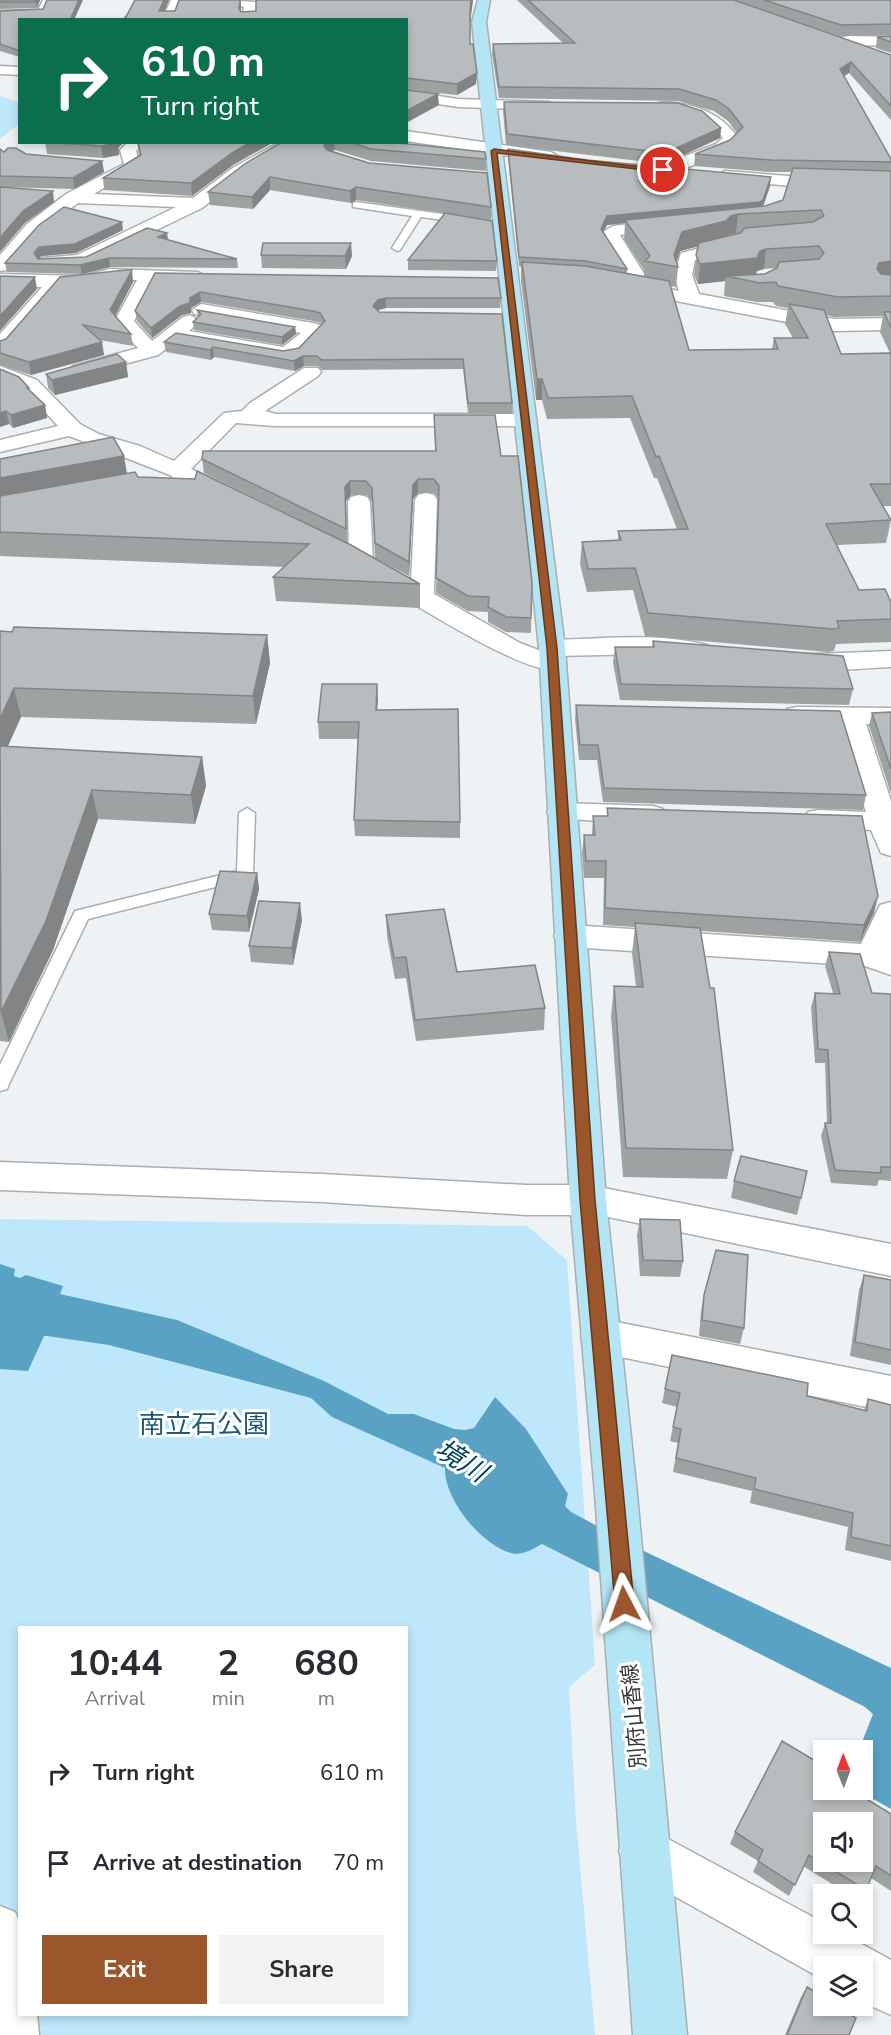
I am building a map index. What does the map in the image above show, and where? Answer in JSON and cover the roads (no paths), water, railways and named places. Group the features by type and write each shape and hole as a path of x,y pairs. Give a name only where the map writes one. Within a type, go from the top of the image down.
{"main road":[{"name":"別府山香線","path":"484,0 478,22 494,151 487,178 500,226 509,276 503,316 526,420 552,656 566,709 561,812 588,1200 616,1494 660,2035"}],"street":[{"path":"169,18 177,0"},
{"path":"227,0 251,5 248,18"},
{"path":"880,56 832,40 891,41"},
{"path":"0,69 18,71"},
{"path":"408,95 489,105 568,106"},
{"path":"650,106 696,109 726,130 731,139 722,147 658,169 705,174 780,187 891,182"},
{"path":"408,136 494,151 573,160"},
{"path":"132,164 128,150 136,144"},
{"path":"1,262 80,260 196,204 240,170 289,144"},
{"path":"99,165 115,161 132,164"},
{"path":"1,262 33,228 75,198 132,164"},
{"path":"52,196 196,204"},
{"path":"637,277 611,237 614,231 690,223"},
{"path":"11,227 33,228"},
{"path":"688,289 687,258 731,246 736,240 757,238"},
{"path":"0,280 83,282 110,274 218,277 201,310 151,351 0,389"},
{"path":"148,276 138,300 124,321 151,351"},
{"path":"731,288 688,289 616,281 637,277 688,289 834,325 891,324"},
{"path":"0,346 55,283"},
{"path":"174,334 283,353 291,352 313,332 313,329 201,310"},
{"path":"0,372 26,383 72,429 183,474 248,505"},
{"path":"248,417 257,407 311,372"},
{"path":"158,482 183,474 206,439 231,417 275,420 526,420"},
{"path":"0,446 72,429"},
{"path":"423,598 426,500"},
{"path":"359,502 351,557 511,648 552,656 653,646 723,653"},
{"path":"781,658 828,662 891,659"},
{"path":"768,714 891,716"},
{"path":"789,819 889,830 850,716"},
{"path":"561,812 681,816"},
{"path":"570,936 880,959 880,942 891,912"},
{"path":"0,1176 322,1188 526,1200 588,1200 891,1260"},
{"path":"601,1335 891,1394"},
{"path":"644,1851 832,1956"},
{"path":"0,1927 13,1989 17,2035"},
{"path":"873,1979 891,1989"}],"lane":[{"path":"0,13 41,11 46,0"},
{"path":"356,205 476,222"},
{"path":"397,248 418,214"},
{"path":"0,1084 81,915 244,874 247,813"}],"water":[{"name":"境川","path":"0,1264 15,1269 14,1276 20,1278 26,1275 63,1286 60,1294 177,1320 324,1381 388,1414 414,1414 454,1429 465,1430 474,1428 495,1397 526,1429 568,1494 565,1506 571,1512 648,1553 891,1668 891,1809 873,1799 873,1740 863,1740 873,1714 865,1707 542,1544 519,1554 500,1548 488,1541 466,1519 451,1493 446,1480 445,1468 332,1417 311,1398 109,1345 47,1336 44,1336 28,1371 0,1369"}],"park label":[{"name":"南立石公園","path":"204,1424"}]}
